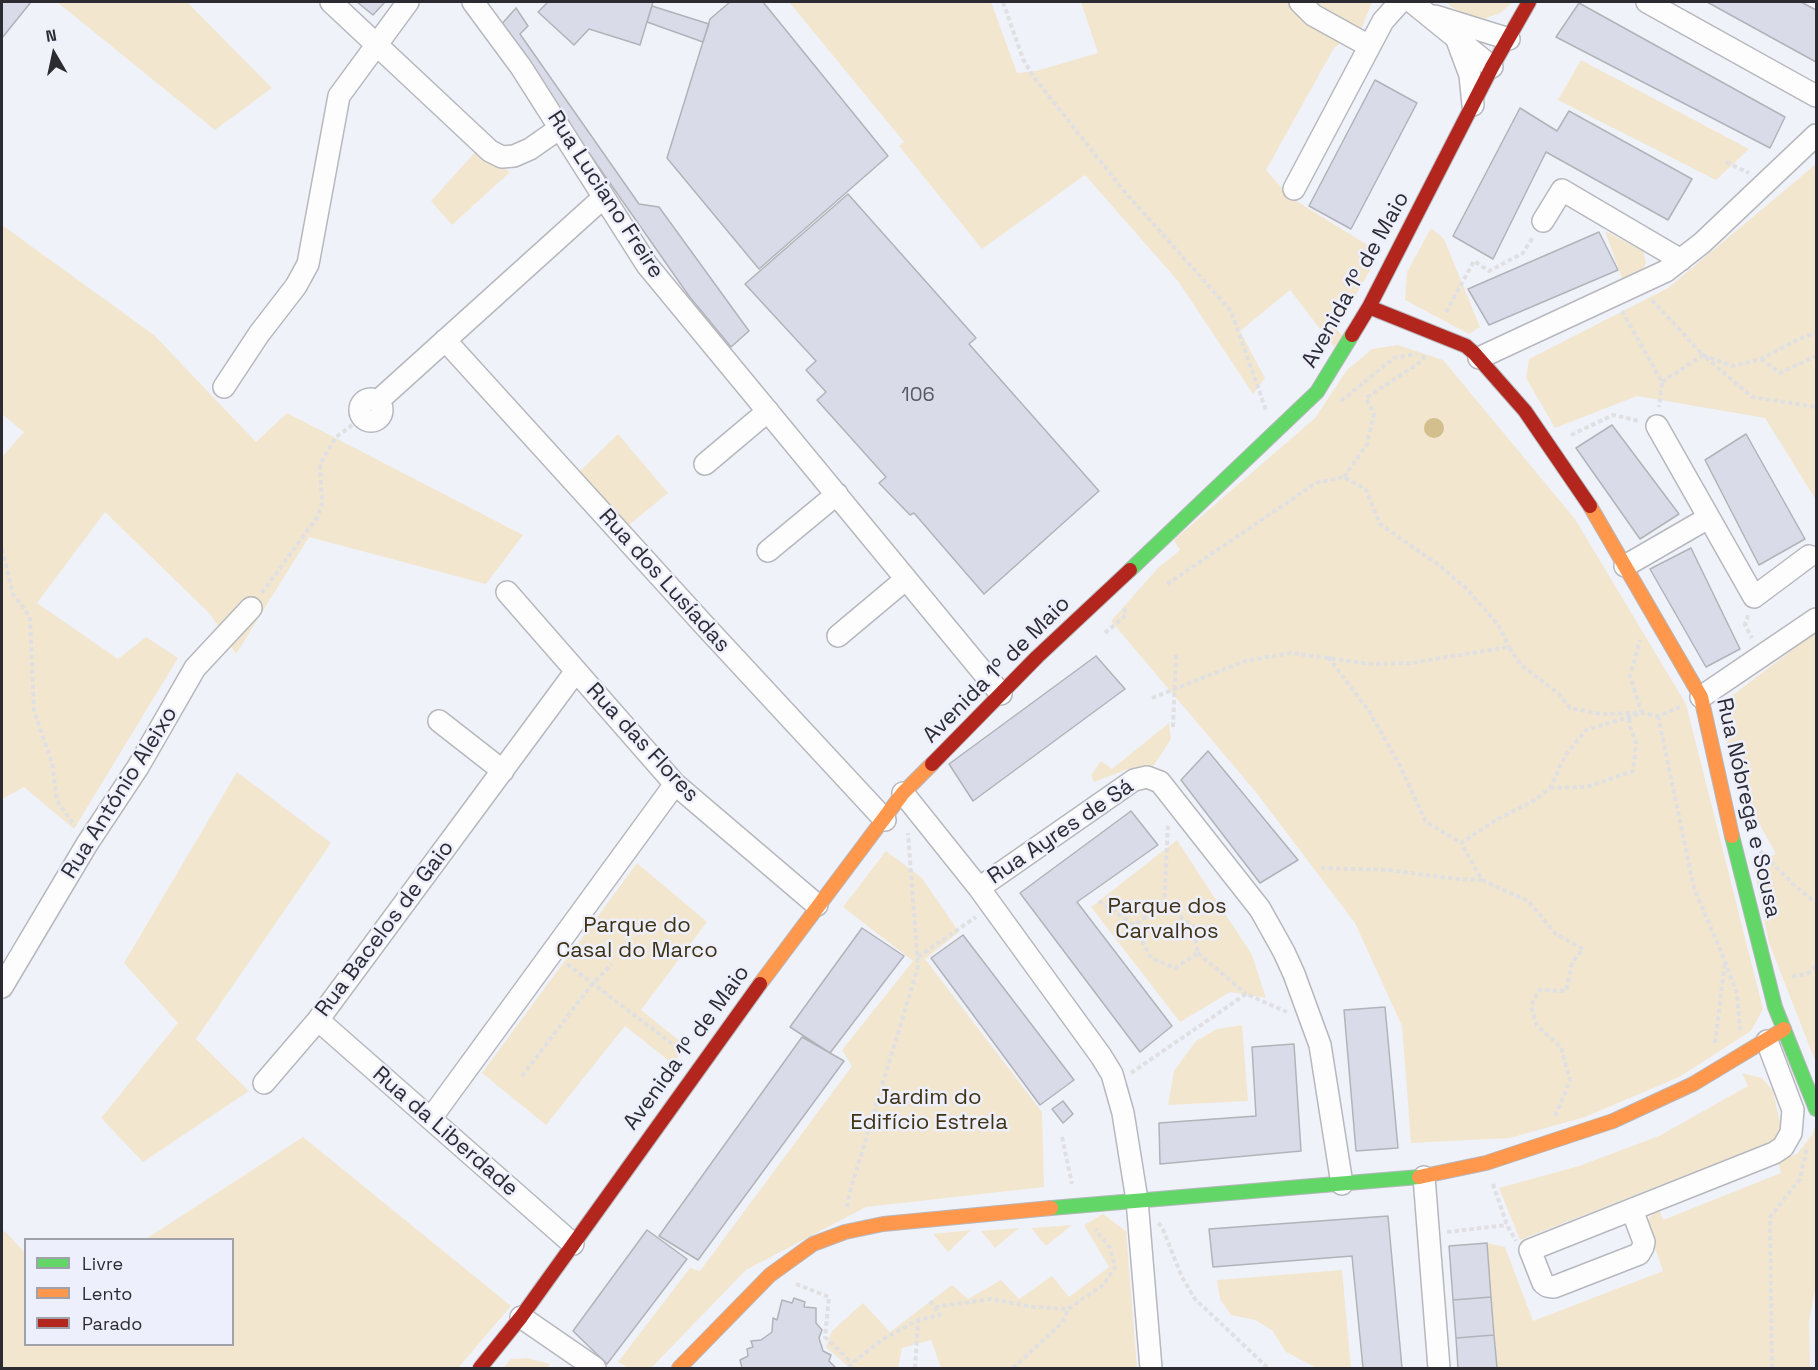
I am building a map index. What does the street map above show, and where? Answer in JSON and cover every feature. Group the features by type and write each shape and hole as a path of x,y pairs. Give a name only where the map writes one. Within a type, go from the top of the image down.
{"street":[{"path":"332,2 490,151 502,157 514,156 530,149 560,128"},
{"path":"224,387 259,334 296,286 308,264 339,96 408,2"},
{"name":"Rua Luciano Freire","path":"473,2 521,67 647,265 1001,694"},
{"path":"1300,2 1313,15 1369,45"},
{"path":"1293,189 1369,45 1383,21 1400,2"},
{"name":"Avenida 1º de Maio","path":"480,1368 521,1317 817,905 885,820 903,793 1128,570 1317,392 1368,307 1492,67 1529,2"},
{"path":"1647,2 1816,96"},
{"path":"1418,7 1509,39"},
{"path":"1418,7 1492,67"},
{"path":"1457,39 1470,75 1473,106"},
{"path":"1479,358 1666,271 1702,243 1816,135"},
{"path":"1543,220 1562,190 1681,260"},
{"path":"363,417 369,420 379,417 382,411 378,401 604,197"},
{"name":"Rua Nóbrega e Sousa","path":"1368,307 1466,346 1479,358 1524,411 1549,446 1585,497 1626,566 1693,701 1734,846 1775,1007 1775,1035 1816,1109"},
{"name":"Rua dos Lusíadas","path":"446,340 705,626 885,820"},
{"path":"705,464 768,411"},
{"path":"1657,426 1754,597 1809,556"},
{"path":"768,551 837,494"},
{"path":"1626,566 1708,518"},
{"path":"838,636 906,579"},
{"name":"Rua das Flores","path":"507,592 675,784 817,905"},
{"name":"Rua António Aleixo","path":"2,987 87,844 138,767 195,668 251,608"},
{"path":"1693,701 1816,619"},
{"name":"Rua Bacelos de Gaio","path":"264,1083 318,1020 576,671"},
{"path":"440,721 503,771"},
{"name":"Rua Ayres de Sá","path":"979,888 1134,780 1147,777 1156,780 1260,909 1284,952 1314,1024 1322,1055 1342,1184"},
{"path":"431,1118 675,784"},
{"path":"903,793 979,888 1101,1056 1115,1084 1125,1124 1137,1200 1151,1368"},
{"name":"Rua da Liberdade","path":"318,1020 573,1244"},
{"path":"680,1368 770,1275 813,1244 844,1232 883,1224 1137,1200 1424,1177 1486,1163 1580,1133 1642,1109 1693,1084 1775,1035 1793,1110 1789,1139 1783,1147 1774,1153 1530,1250 1543,1283 1554,1287 1639,1254 1643,1247 1643,1240 1632,1210"},
{"path":"1424,1177 1439,1368"},
{"path":"521,1317 595,1368"}],"path":[{"path":"1003,2 1023,59 1034,76 1124,191 1231,311 1275,434"},
{"path":"1445,314 1474,261 1489,271 1523,254 1543,220"},
{"path":"1549,446 1613,415 1657,426 1662,382 1613,296"},
{"path":"1652,300 1703,355 1752,397 1816,407"},
{"path":"1703,355 1732,366 1761,358 1816,333"},
{"path":"1344,477 1367,444 1374,414 1366,398 1422,361 1426,352"},
{"path":"1662,382 1703,355"},
{"path":"1761,358 1780,373 1816,356"},
{"path":"251,608 318,516 322,504 320,464 336,437 363,417"},
{"path":"1167,584 1316,483 1344,477 1366,490 1380,524 1440,566 1466,588 1499,626 1521,665 1558,693 1570,708 1601,714 1642,713 1658,716 1693,701"},
{"path":"2,549 13,594 30,617 34,711 52,763 57,801 87,844"},
{"path":"1642,633 1630,676 1642,713"},
{"path":"1152,698 1245,661 1291,653 1371,664 1411,663 1509,647"},
{"path":"1173,727 1176,654"},
{"path":"1328,657 1369,711 1399,764 1426,822 1461,843 1482,880"},
{"path":"1461,843 1496,820 1535,800 1550,788 1565,756 1586,729 1642,713"},
{"path":"1550,788 1586,787 1633,771 1636,743 1629,716"},
{"path":"1658,716 1694,888 1737,994 1740,1034"},
{"path":"1164,905 1170,795"},
{"path":"844,1232 849,1195 918,967 907,826"},
{"path":"1760,850 1793,884 1816,903"},
{"path":"1322,868 1388,870 1482,880 1528,901 1557,934 1584,949 1572,963 1566,991 1539,990 1531,1006 1537,1026 1561,1047 1570,1081 1561,1107 1550,1125"},
{"path":"1099,901 1134,925 1151,958 1175,968 1198,953"},
{"path":"1134,925 1164,905"},
{"path":"1164,905 1193,926 1198,953 1246,994 1314,1024"},
{"path":"918,957 992,907"},
{"path":"552,953 700,1065"},
{"path":"1715,1050 1725,961"},
{"path":"522,1076 592,984 612,964"},
{"path":"1115,1084 1246,994"},
{"path":"1013,1368 1062,1323 1068,1309 1103,1285 1115,1267 1110,1248 1077,1206 1062,1137"},
{"path":"1772,1368 1770,1217 1800,1179 1807,1147 1789,1139"},
{"path":"1429,1234 1507,1225 1486,1163"},
{"path":"1137,1200 1162,1227 1182,1277 1195,1299 1268,1368"},
{"path":"770,1275 829,1297 825,1337 852,1363"},
{"path":"849,1368 852,1363 885,1338 918,1320 940,1315 929,1299"},
{"path":"935,1307 991,1299 1033,1307 1068,1309"},
{"path":"915,1368 918,1320"}],"green space":[{"path":"57,2 187,2 272,88 215,130"},
{"path":"789,2 991,2 1017,73 1036,71 1098,53 1081,2 1372,2 1362,27 1334,48 1266,170 1290,197 1374,249 1376,260 1336,329 1343,336 1334,347 1290,290 1240,331 1265,378 1253,394 1178,281 1085,175 982,249 899,146 904,142"},
{"path":"1448,2 1513,2 1500,13 1484,19 1462,13 1450,6"},
{"path":"1581,60 1749,149 1716,180 1558,100"},
{"path":"478,149 510,172 452,225 431,201"},
{"path":"1816,164 1816,500 1765,418 1637,396 1555,428 1526,378 1529,359 1668,288"},
{"path":"2,225 154,335 256,442 287,413 523,535 486,584 309,537 236,654 210,614 105,512 37,603 118,659 146,637 178,658 74,829 24,787 2,799 2,457 24,432 2,414"},
{"path":"1431,228 1444,239 1480,327 1469,334 1405,300 1407,272"},
{"path":"1605,231 1643,251 1646,262 1643,272 1624,284"},
{"path":"1398,345 1443,360 1575,519 1686,704 1763,1009 1751,1031 1679,1077 1585,1117 1510,1138 1411,1143 1402,1026 1355,923 1255,791 1111,621 1157,569 1180,550 1174,540 1315,418 1347,370 1372,349"},
{"path":"618,434 668,493 629,525 578,473"},
{"path":"1816,632 1816,1063 1769,943 1753,864 1776,854 1740,789 1719,715 1721,704"},
{"path":"1169,723 1171,739 1152,768 1128,769 1094,782 1091,775 1101,761 1112,769"},
{"path":"237,772 331,843 196,1039 249,1091 143,1162 101,1118 178,1023 124,963"},
{"name":"Parque dos Carvalhos","path":"1177,840 1252,955 1266,998 1230,992 1180,1022 1091,907"},
{"name":"Jardim do Edifício Estrela","path":"886,851 922,878 959,932 925,959 1042,1112 1044,1187 866,1207 746,1270 651,1368 629,1368 618,1362 690,1268 700,1271 852,1066 842,1050 913,961 843,907"},
{"name":"Parque do Casal do Marco","path":"637,863 707,922 641,1010 686,1046 673,1064 625,1026 546,1125 482,1073"},
{"path":"1242,1025 1248,1101 1168,1105 1174,1071 1196,1041 1217,1029"},
{"path":"1742,1073 1762,1078 1773,1091 1782,1131 1773,1141 1520,1240 1499,1188 1579,1166 1659,1136 1748,1086"},
{"path":"1816,1123 1816,1284 1809,1322 1810,1368 1497,1368 1487,1243 1505,1247 1533,1321 1663,1271 1646,1223 1653,1213 1659,1209 1663,1220 1781,1173 1778,1161 1797,1154 1812,1135"},
{"path":"303,1137 511,1306 458,1368 2,1368 2,1233 5,1231 24,1252 24,1346 234,1346 234,1238 148,1238"},
{"path":"1103,1214 1126,1231 1137,1368 941,1368 931,1340 902,1348 898,1368 850,1368 826,1347 832,1331 863,1303 890,1332 952,1285 968,1299 1001,1280 1019,1299 1052,1276 1069,1297 1109,1267 1084,1225"},
{"path":"1072,1225 1046,1246 1031,1228"},
{"path":"1019,1228 995,1248 981,1231"},
{"path":"971,1230 948,1252 933,1234"},
{"path":"1342,1270 1351,1368 1317,1368 1286,1352 1272,1330 1255,1320 1231,1315 1220,1299 1217,1280"},
{"path":"528,1358 550,1364 547,1368 503,1368 511,1359"}],"shaded area":[{"path":"1434,418 1441,421 1444,428 1441,435 1434,438 1427,435 1424,428 1427,421"}],"building":[{"path":"2,2 31,2 2,38"},
{"path":"357,2 385,2 373,15"},
{"path":"548,2 653,2 640,45 589,29 574,45 538,12"},
{"path":"730,2 763,2 888,156 759,269 667,158 710,19"},
{"path":"1707,2 1801,2 1816,10 1816,62"},
{"path":"1579,3 1785,117 1770,148 1556,37"},
{"path":"652,6 709,24 703,42 647,22"},
{"path":"516,8 528,26 520,34 639,204 659,207 749,331 731,347 689,296 500,26"},
{"path":"1375,80 1417,103 1351,229 1309,206"},
{"path":"1520,108 1557,131 1569,111 1692,179 1668,220 1546,152 1493,259 1453,236"},
{"path":"848,194 976,338 969,344 1099,491 984,594 914,513 910,515 879,483 886,477 817,400 826,392 806,370 816,361 745,284"},
{"path":"1599,232 1618,270 1489,325 1468,289"},
{"path":"1612,425 1679,514 1640,539 1576,448"},
{"path":"1746,434 1805,539 1759,565 1705,460"},
{"path":"1691,548 1740,649 1706,667 1650,569"},
{"path":"1096,656 1125,689 973,801 949,764"},
{"path":"1208,751 1298,860 1260,883 1181,780"},
{"path":"1131,811 1158,845 1077,902 1172,1026 1140,1052 1020,893"},
{"path":"862,928 904,956 830,1053 790,1027"},
{"path":"963,935 1074,1080 1040,1105 931,958"},
{"path":"1385,1007 1398,1148 1356,1151 1344,1010"},
{"path":"802,1037 844,1061 698,1260 659,1236"},
{"path":"1294,1044 1301,1151 1160,1164 1159,1123 1256,1116 1252,1047"},
{"path":"1063,1101 1073,1114 1063,1123 1052,1109"},
{"path":"1388,1216 1402,1368 1363,1368 1352,1256 1213,1267 1209,1229"},
{"path":"647,1230 687,1259 607,1364 573,1331"},
{"path":"1487,1243 1491,1297 1453,1300 1449,1246"},
{"path":"1491,1297 1494,1335 1456,1338 1453,1300"},
{"path":"794,1298 805,1302 804,1307 816,1308 816,1323 822,1330 819,1338 823,1351 831,1355 829,1361 836,1368 742,1368 740,1360 748,1356 747,1349 753,1347 751,1341 761,1340 772,1332 773,1318 777,1320 782,1300 792,1303"},
{"path":"1494,1335 1497,1368 1458,1368 1456,1338"}],"traffic: fast":[{"path":"1130,570 1317,392 1352,335"},
{"path":"1732,836 1775,1007 1816,1109"},
{"path":"1051,1208 1419,1177"}],"traffic: slow":[{"path":"1590,506 1701,697 1732,836"},
{"path":"760,984 903,793 932,764"},
{"path":"1419,1177 1486,1163 1613,1121 1693,1084 1784,1029"},
{"path":"679,1368 770,1275 813,1244 845,1232 883,1224 1051,1208"}],"traffic: jam":[{"path":"1352,335 1369,307 1492,67 1529,2"},
{"path":"1369,307 1466,346 1474,353 1525,411 1590,506"},
{"path":"932,764 1037,657 1130,570"},
{"path":"480,1368 521,1317 760,984"}]}
